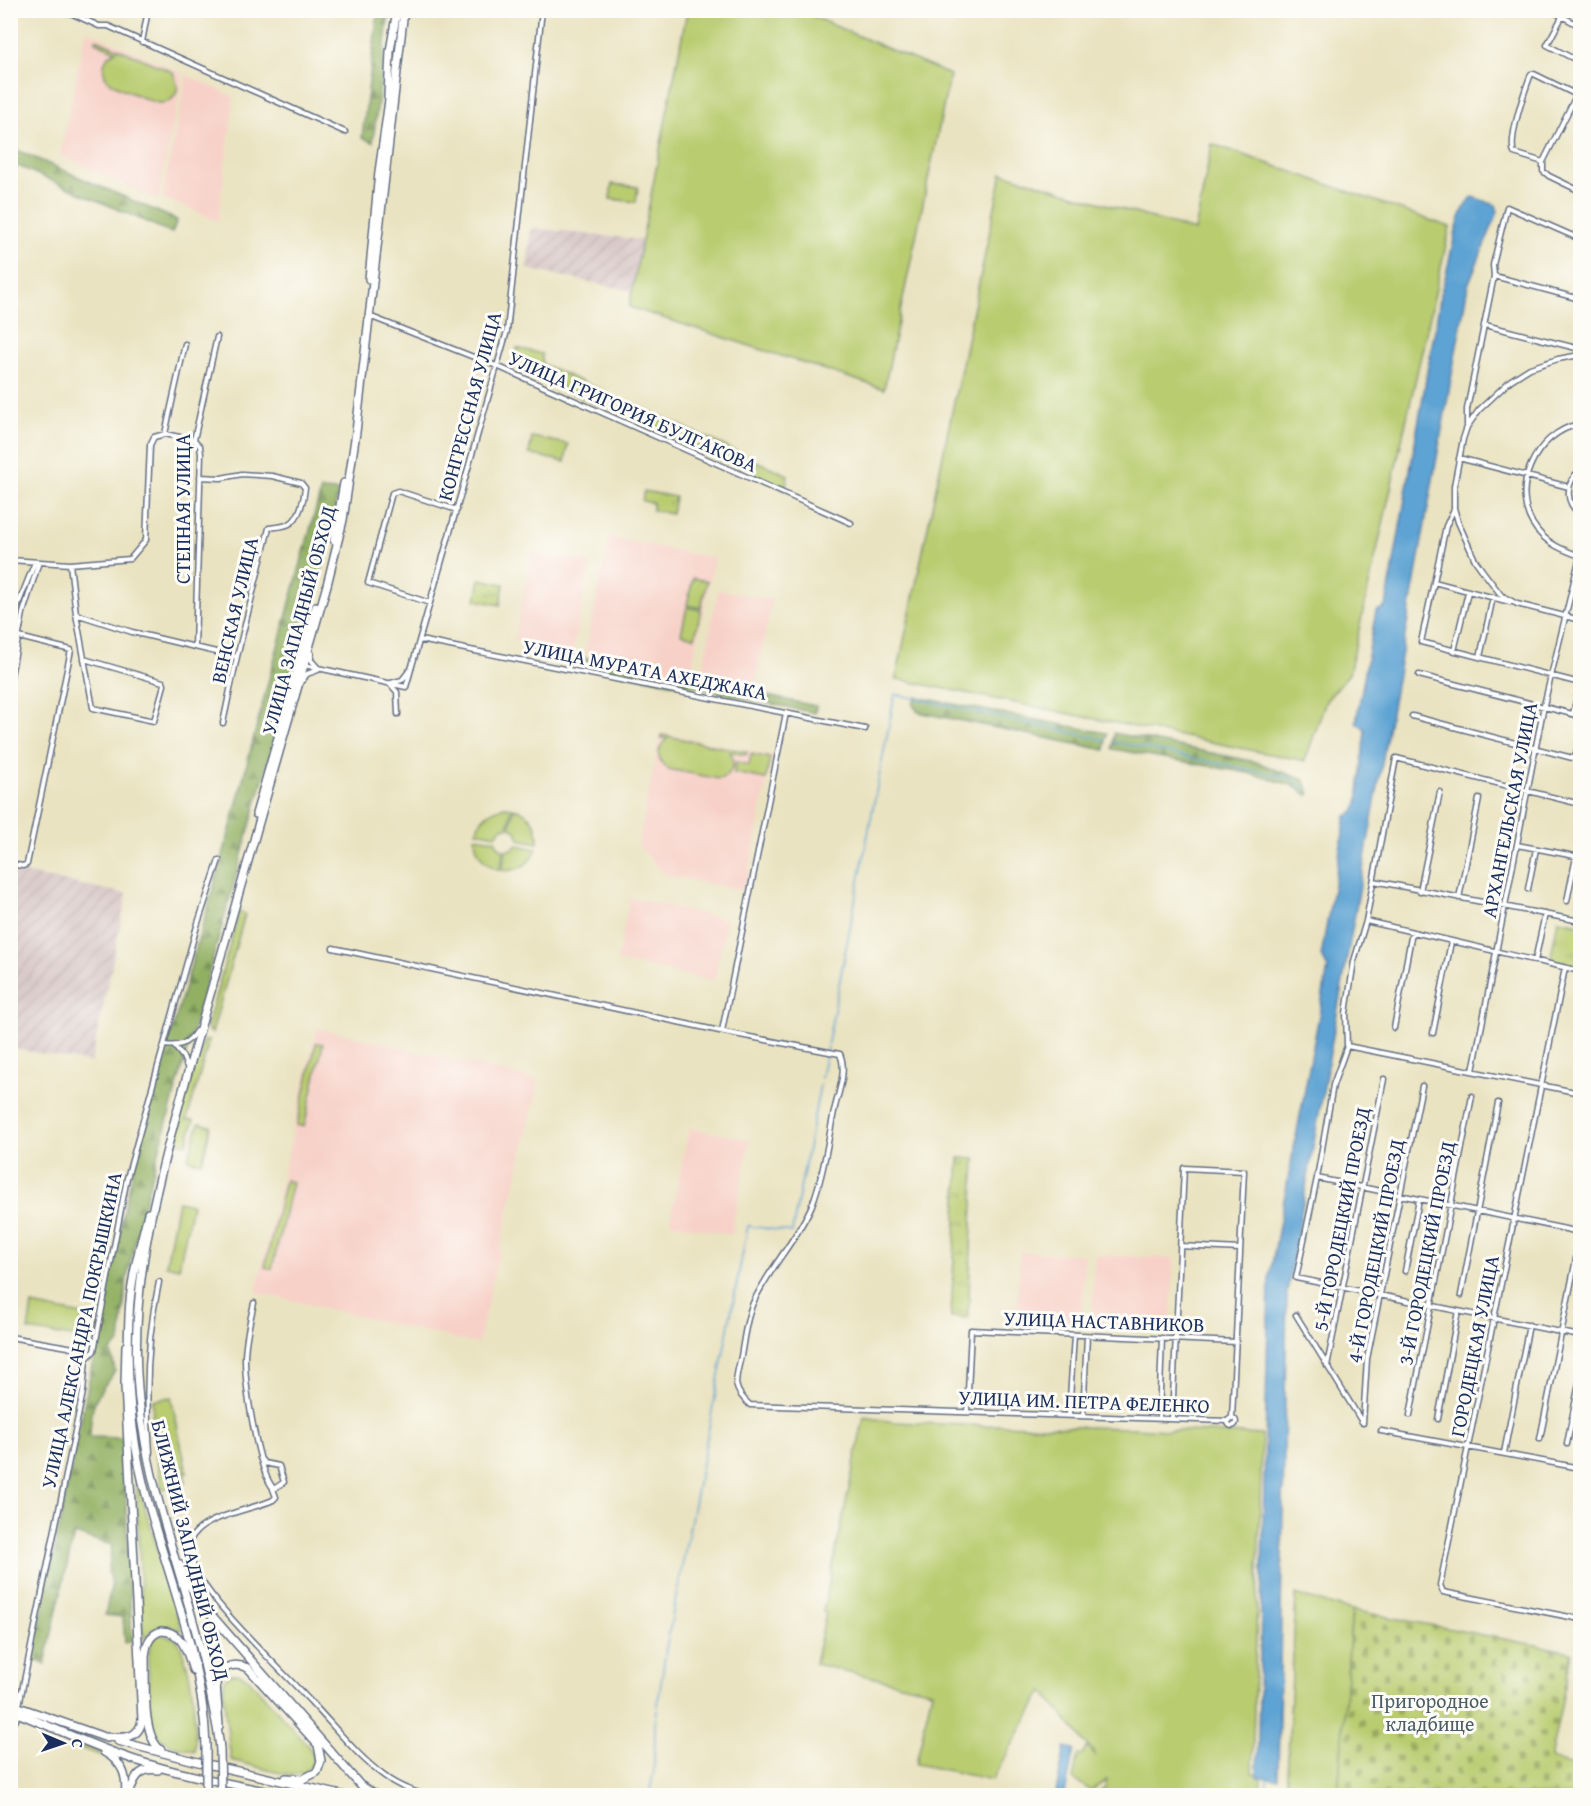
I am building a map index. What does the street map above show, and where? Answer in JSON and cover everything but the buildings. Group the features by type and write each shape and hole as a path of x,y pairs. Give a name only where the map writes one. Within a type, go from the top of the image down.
{"main road":[{"name":"УЛИЦА ЗАПАДНЫЙ ОБХОД","path":"175,1119 274,769 330,559 355,410 386,117 400,10"},
{"name":"УЛИЦА ЗАПАДНЫЙ ОБХОД","path":"129,1316 135,1267 175,1108 327,585 343,520 356,432 400,10"},
{"name":"БЛИЖНИЙ ЗАПАДНЫЙ ОБХОД","path":"175,1119 153,1210 144,1260 137,1331 138,1404 153,1482 199,1641 220,1740"},
{"path":"129,1316 129,1374 134,1439 147,1500 193,1652 200,1688 206,1745 206,1793"},
{"path":"106,1737 132,1737 140,1728 142,1720 124,1361 129,1316"},
{"path":"172,1550 189,1585 208,1611 360,1785 377,1796"},
{"path":"171,1755 154,1745 148,1729 145,1650 153,1635 164,1630 179,1638 186,1650 200,1688"},
{"path":"221,1795 216,1683 218,1676 226,1667 232,1665 242,1666 251,1671 314,1740 321,1756 318,1769 303,1779 251,1773"},
{"path":"14,1711 171,1755 346,1796"},
{"path":"14,1711 91,1744 138,1761 289,1796"},
{"path":"91,1744 121,1765 127,1796"},
{"path":"127,1796 134,1779 144,1770 154,1769 198,1776"},
{"path":"233,1784 275,1796"}],"street":[{"path":"64,10 99,26 108,26 345,132"},
{"path":"142,42 148,10"},
{"name":"КОНГРЕССНАЯ УЛИЦА","path":"388,684 406,687 499,367 511,311 542,10"},
{"path":"1551,11 1581,26"},
{"path":"1562,17 1547,43 1548,47 1581,62"},
{"path":"1543,162 1514,153 1512,147 1531,74 1577,95"},
{"path":"1581,88 1543,162 1543,171 1549,176 1581,190"},
{"path":"1517,604 1501,595 1475,561 1454,508 1454,486 1467,427 1467,409 1494,276 1493,265 1507,207 1581,239"},
{"path":"1494,276 1581,299"},
{"name":"УЛИЦА ГРИГОРИЯ БУЛГАКОВА","path":"369,315 499,367 851,523"},
{"path":"1485,325 1581,349"},
{"name":"СТЕПНАЯ УЛИЦА","path":"195,646 200,446 194,440 217,337"},
{"name":"СТЕПНАЯ УЛИЦА","path":"165,434 185,344"},
{"path":"1467,427 1479,410 1511,380 1530,368 1558,359 1581,355"},
{"path":"1580,556 1556,547 1537,530 1526,505 1526,477 1534,457 1547,441 1569,426 1581,424"},
{"path":"10,560 70,564 130,559 146,540 150,445 154,437 165,434 194,440"},
{"path":"1459,458 1569,488"},
{"path":"1581,470 1575,475 1568,494 1572,506 1581,514"},
{"name":"ВЕНСКАЯ УЛИЦА","path":"200,477 220,478 243,474 272,476 301,483 305,488 296,518 290,524 269,528 223,723"},
{"path":"430,603 369,583 392,493 398,491 457,510"},
{"path":"1454,508 1446,526 1421,642 1580,683 1573,714"},
{"path":"320,669 311,660 311,651 332,579 343,520"},
{"name":"АРХАНГЕЛЬСКАЯ УЛИЦА","path":"1473,1071 1544,705 1580,556"},
{"path":"10,626 37,562"},
{"path":"10,681 23,613 37,562"},
{"path":"70,564 76,614 93,708 154,721 164,686 163,682 84,658"},
{"path":"1434,582 1581,620"},
{"path":"1454,651 1468,592"},
{"path":"1480,657 1493,597"},
{"path":"76,614 132,632 237,657"},
{"path":"10,864 23,866 27,864 71,650 19,638"},
{"name":"УЛИЦА МУРАТА АХЕДЖАКА","path":"420,640 865,729"},
{"path":"302,665 388,684 398,692 398,714"},
{"path":"388,684 402,680 412,666"},
{"path":"274,769 281,756 303,680 307,674 320,669"},
{"path":"1419,675 1581,716"},
{"path":"333,948 722,1031 786,713"},
{"path":"1412,716 1578,759 1581,735"},
{"path":"1581,804 1396,758 1366,921 1351,978 1346,1013 1347,1046 1334,1085 1296,1278 1581,1336"},
{"path":"1420,891 1440,792"},
{"path":"1459,898 1479,799"},
{"path":"1517,845 1578,857 1567,901"},
{"path":"1528,889 1536,849"},
{"name":"УЛИЦА АЛЕКСАНДРА ПОКРЫШКИНА","path":"14,1711 20,1693 83,1392 86,1359 94,1351 127,1178 197,926 219,860"},
{"path":"1374,881 1581,921"},
{"path":"1535,961 1545,914"},
{"path":"1366,921 1581,971"},
{"path":"1394,1028 1413,932"},
{"path":"1433,1033 1451,942"},
{"name":"ГОРОДЕЦКАЯ УЛИЦА","path":"1565,968 1440,1585 1443,1592 1581,1619"},
{"path":"165,1045 183,1044 196,1031"},
{"name":"УЛИЦА ИМ. ПЕТРА ФЕЛЕНКО","path":"722,1031 840,1054 844,1064 819,1182 811,1206 753,1304 736,1384 738,1395 750,1405 1230,1419 1236,1342"},
{"path":"174,1046 181,1053 187,1067"},
{"path":"1347,1046 1581,1093"},
{"name":"5-Й ГОРОДЕЦКИЙ ПРОЕЗД","path":"1327,1366 1384,1079"},
{"name":"4-Й ГОРОДЕЦКИЙ ПРОЕЗД","path":"1327,1366 1363,1423 1367,1359 1422,1086"},
{"name":"3-Й ГОРОДЕЦКИЙ ПРОЕЗД","path":"1410,1415 1472,1096"},
{"path":"1461,1294 1498,1103"},
{"path":"1172,1418 1184,1168 1244,1171 1236,1342"},
{"path":"1317,1178 1581,1232"},
{"path":"1405,1271 1419,1200"},
{"path":"1540,1439 1581,1239"},
{"path":"1180,1246 1240,1249"},
{"path":"153,1482 147,1405 148,1373 159,1282"},
{"path":"254,1303 246,1338 245,1361 260,1458 276,1497 211,1522 198,1530 191,1539 189,1547 192,1561 218,1603 362,1757 392,1782 428,1796"},
{"path":"1438,1419 1458,1311"},
{"path":"1296,1315 1327,1366"},
{"path":"1504,1454 1529,1325"},
{"name":"УЛИЦА НАСТАВНИКОВ","path":"967,1412 970,1330 1236,1342"},
{"path":"1069,1415 1074,1335"},
{"path":"1083,1416 1087,1335"},
{"path":"10,1337 74,1348 82,1351 86,1359"},
{"path":"1159,1418 1162,1338"},
{"path":"1567,1444 1581,1378"},
{"path":"1381,1431 1581,1468"},
{"path":"260,1458 264,1463 279,1466 284,1482 273,1489"},
{"path":"10,1692 20,1693"}],"shaded area":[{"path":"86,30 183,74 158,200 60,155"},
{"path":"187,75 234,97 218,221 162,197"},
{"path":"531,228 643,240 632,291 527,269"},
{"path":"609,537 714,558 690,676 585,654"},
{"path":"532,551 590,563 572,653 514,641"},
{"path":"718,590 772,600 754,689 701,678"},
{"path":"661,733 772,756 745,891 665,875 638,845"},
{"path":"10,870 127,894 91,1063 11,1048"},
{"path":"630,898 727,919 714,981 617,961"},
{"path":"317,1028 539,1080 478,1344 256,1292"},
{"path":"689,1128 750,1140 731,1235 670,1222"},
{"path":"1020,1252 1085,1255 1081,1321 1017,1318"},
{"path":"1095,1255 1174,1258 1171,1325 1092,1321"}],"green space":[{"path":"378,11 389,11 373,142 362,138"},
{"path":"687,11 800,11 950,75 884,389 629,307"},
{"path":"96,39 173,72 178,88 175,96 165,103 153,102 108,81 104,72 104,64 108,57 116,51 95,42"},
{"path":"1212,144 1450,227 1349,674 1326,701 1305,761 896,679 1002,173 1195,231"},
{"path":"10,147 177,220 172,233 11,163"},
{"path":"612,184 638,187 636,202 610,199"},
{"path":"517,348 542,354 542,364 603,391 606,395 604,404 600,406 514,367"},
{"path":"635,405 744,455 746,459 743,468 740,469 632,420"},
{"path":"532,437 568,444 565,462 529,454"},
{"path":"756,461 788,475 785,490 753,475"},
{"path":"321,490 338,491 327,551 144,1204 127,1277 120,1342 111,1351 115,1371 98,1395 91,1416 90,1437 123,1438 132,1641 125,1643 123,1617 105,1615 112,1583 108,1572 112,1545 74,1534 45,1664 32,1659 124,1209 143,1131 229,834"},
{"path":"644,491 675,497 672,514 652,510 653,503 642,501"},
{"path":"693,578 707,581 701,608 687,605"},
{"path":"480,579 504,584 500,605 476,600"},
{"path":"687,607 701,610 695,637 681,634"},
{"path":"540,649 816,706 815,713 539,656"},
{"path":"916,697 1107,733 1105,750 918,712 913,705"},
{"path":"1114,733 1256,762 1304,780 1310,793 1308,795 1292,785 1248,773 1112,749"},
{"path":"662,735 747,752 746,755 730,752 733,761 732,768 727,775 719,779 668,769 661,762 659,754 661,746 667,739 661,738"},
{"path":"751,754 770,758 766,779 734,773 736,762 749,765"},
{"path":"505,807 512,808 508,827 501,828 496,835 476,831 487,815"},
{"path":"514,808 525,813 533,821 538,843 519,839 516,831 510,827"},
{"path":"475,837 495,840 504,850 500,870 481,858"},
{"path":"517,845 537,849 523,866 508,871 502,870 506,850 513,849"},
{"path":"239,912 245,914 212,1033 207,1027"},
{"path":"1558,920 1580,924 1580,968 1550,961"},
{"path":"204,1041 209,1041 187,1120 194,1120 187,1144 173,1141 186,1092"},
{"path":"316,1043 323,1044 304,1127 297,1125"},
{"path":"199,1123 211,1126 202,1162 188,1158"},
{"path":"959,1158 975,1158 968,1318 951,1317"},
{"path":"285,1180 292,1182 272,1269 265,1267"},
{"path":"178,1201 192,1204 179,1268 166,1265"},
{"path":"32,1305 83,1315 78,1338 28,1330"},
{"path":"171,1397 187,1472 184,1473 186,1483 162,1489 152,1432 153,1400"},
{"path":"864,1417 894,1422 1131,1428 1262,1435 1252,1773 1261,1774 1260,1795 1095,1795 1105,1788 1107,1780 1090,1791 1073,1779 1078,1755 1081,1755 1087,1747 1096,1756 1043,1691 992,1780 916,1764 932,1691 815,1664 826,1613 823,1612"},
{"path":"136,1478 181,1631 160,1626 143,1639"},
{"path":"1296,1595 1352,1610 1338,1795 1286,1796"},
{"name":"Пригородное кладбище","path":"1352,1610 1572,1652 1550,1759 1580,1767 1576,1795 1338,1795"},
{"path":"159,1634 177,1639 187,1665 194,1708 195,1751 171,1745 160,1738 151,1727 148,1657 151,1642"},
{"path":"230,1674 239,1674 248,1678 308,1746 313,1760 308,1769 292,1775 231,1760 223,1691 225,1679"},
{"path":"27,1720 102,1752 115,1763 106,1757 33,1732"}],"water":[{"path":"1473,197 1496,205 1498,212 1468,285 1287,1292 1278,1778 1257,1777 1269,1279 1328,968 1321,956 1346,816 1354,812 1358,803 1365,729 1356,722 1376,611 1384,608 1387,601 1442,288 1462,212"},
{"path":"1065,1747 1074,1749 1065,1794 1056,1792"}],"waterway":[{"path":"821,1078 895,694 1106,740"},
{"path":"1114,742 1290,778 1309,791"},
{"path":"649,1796 654,1770 655,1724 666,1649 748,1226 792,1232 820,1085"},
{"path":"1267,1778 1267,1796"}]}
